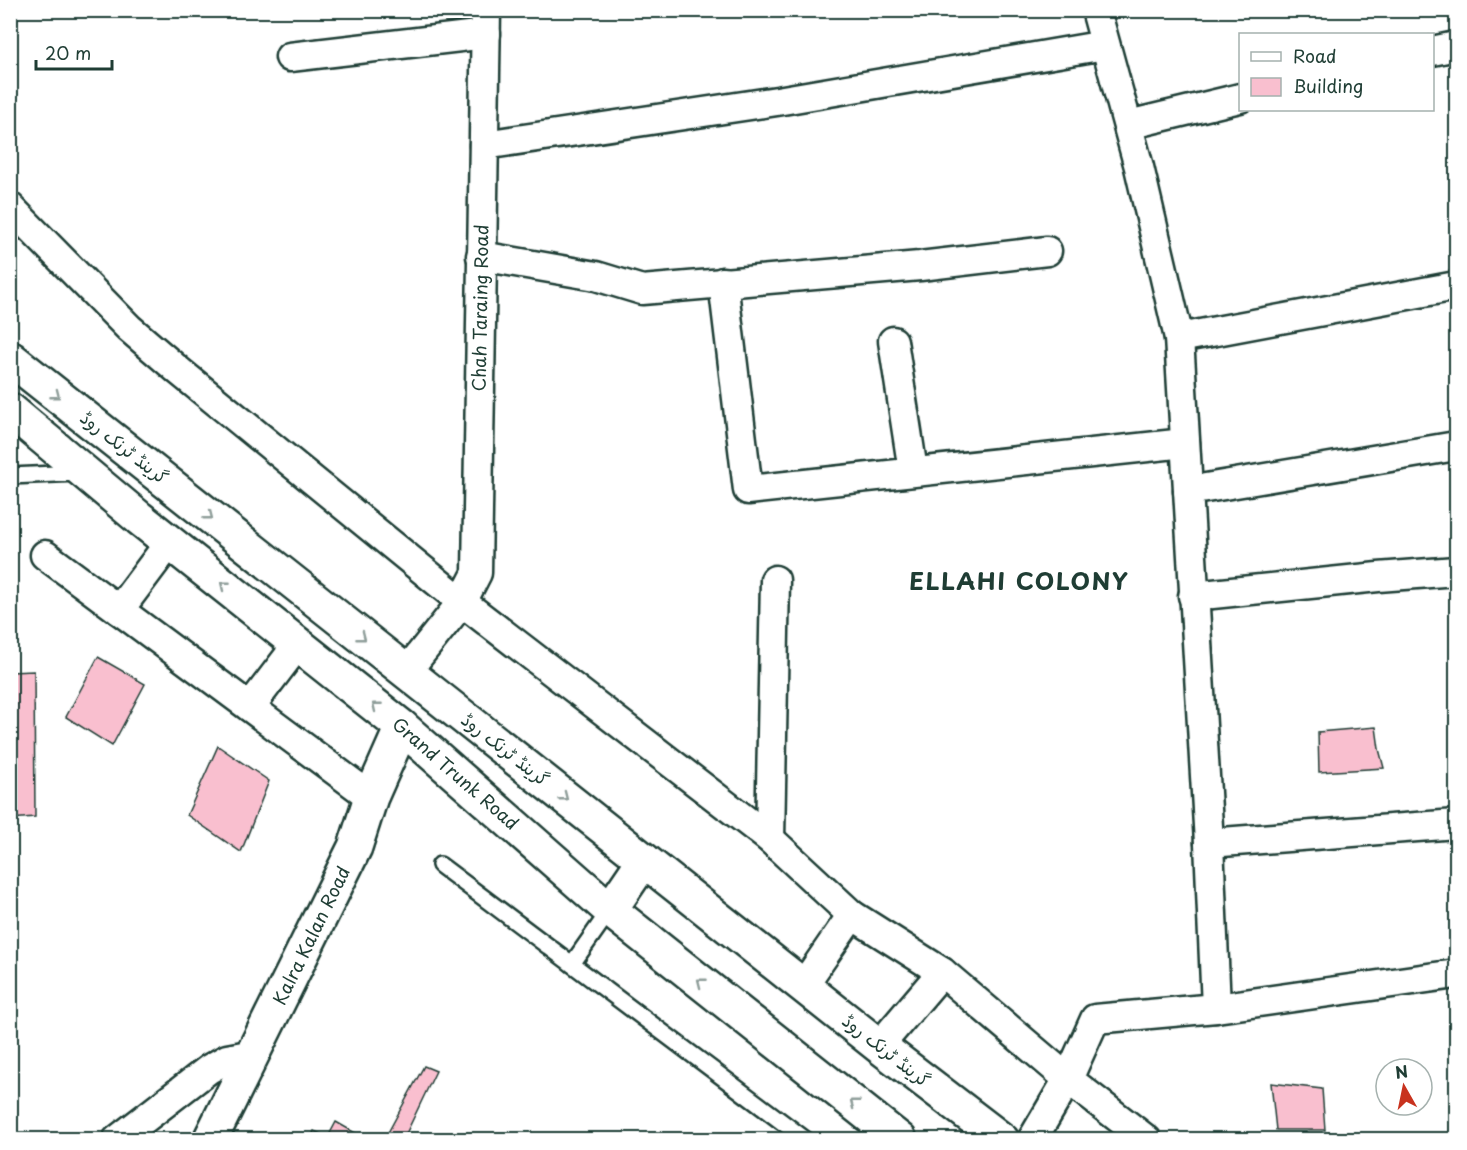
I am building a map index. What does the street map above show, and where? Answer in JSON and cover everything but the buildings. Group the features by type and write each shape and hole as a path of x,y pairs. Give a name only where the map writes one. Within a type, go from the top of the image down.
{"main road":[{"name":"گرینڈ ٹرنک روڈ","path":"10,358 879,1047 1002,1140"},
{"name":"Grand Trunk Road","path":"10,410 170,542 402,727 610,910 893,1138"},
{"name":"Kalra Kalan Road","path":"210,1140 355,848 371,797 402,727"},
{"path":"610,910 644,860"}],"street":[{"path":"1096,10 1142,178 1179,338 1209,843 1216,1008"},
{"path":"290,57 486,22"},
{"name":"Chah Taraing Road","path":"406,672 462,602 477,573 486,22"},
{"path":"484,145 777,101 1105,45"},
{"path":"1434,51 1456,46"},
{"path":"1128,125 1239,98"},
{"path":"10,207 129,327 179,371 462,602 770,839 852,915 942,972 1068,1079 1147,1140"},
{"path":"481,256 596,276 642,290 920,266 1047,251"},
{"path":"723,282 748,490 1185,443"},
{"path":"1179,338 1456,286"},
{"path":"893,340 912,471"},
{"path":"1188,490 1456,446"},
{"path":"119,610 170,542"},
{"path":"45,555 371,797"},
{"path":"1194,596 1456,571"},
{"path":"770,839 775,580"},
{"path":"250,707 298,644"},
{"path":"1209,843 1456,824"},
{"path":"803,986 852,915"},
{"path":"879,1047 942,972"},
{"path":"1032,1140 1068,1079 1095,1019 1216,1008 1456,974"},
{"path":"117,1140 209,1069 226,1059 254,1054"}],"lane":[{"path":"10,476 85,472"},
{"path":"440,865 806,1140"},
{"path":"572,964 610,910"}],"district":[{"name":"ELLAHI COLONY","path":"1019,582"}]}
